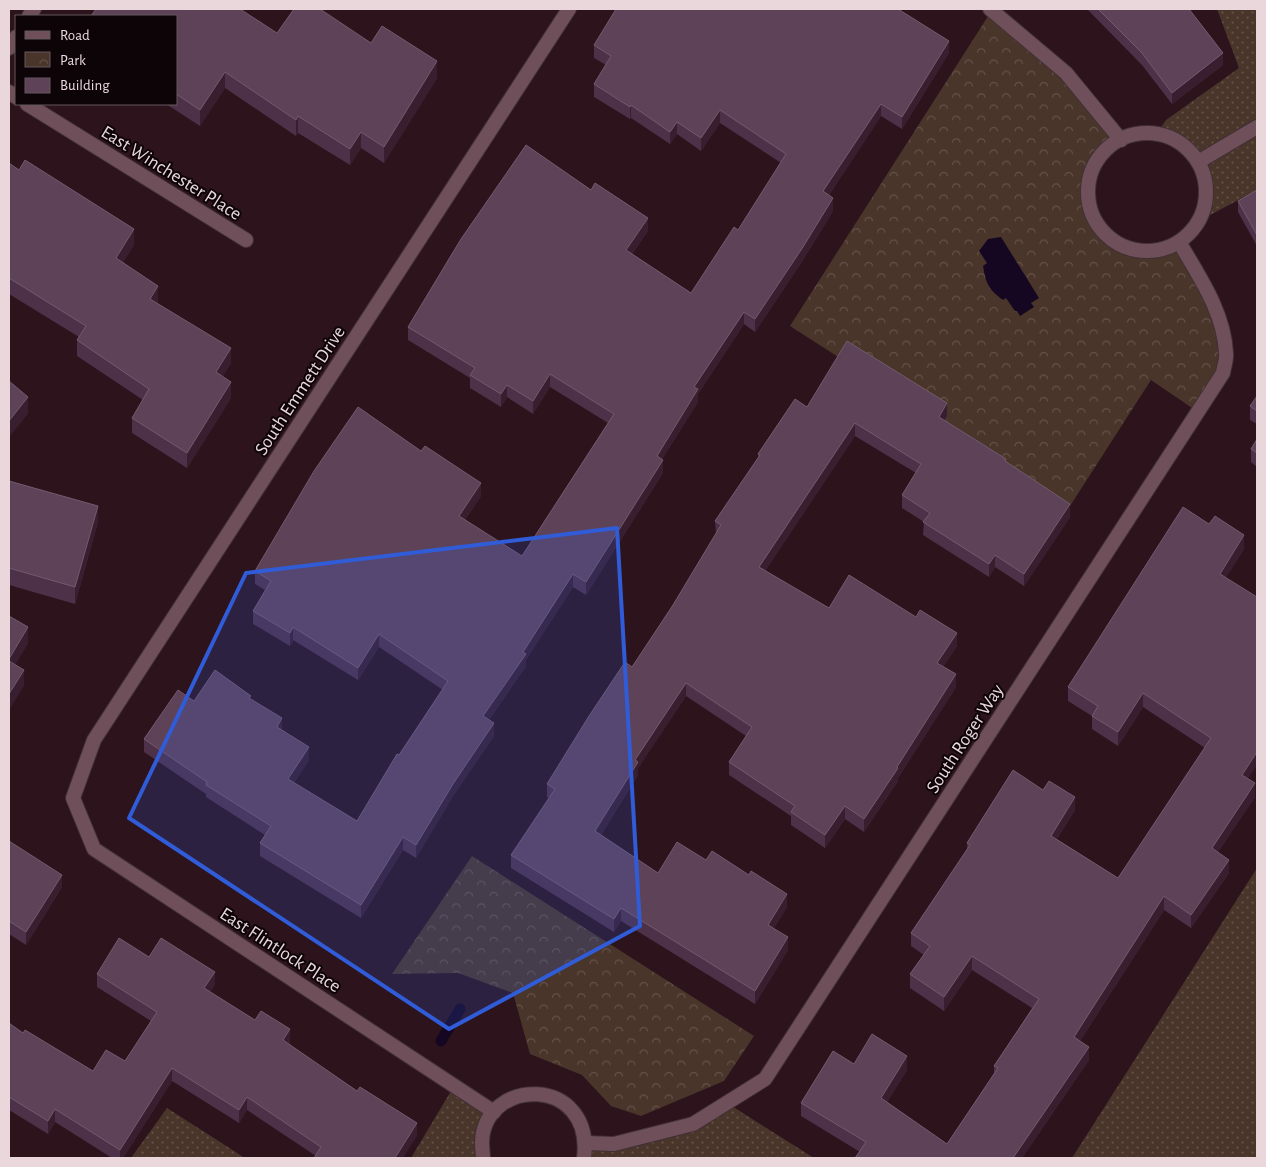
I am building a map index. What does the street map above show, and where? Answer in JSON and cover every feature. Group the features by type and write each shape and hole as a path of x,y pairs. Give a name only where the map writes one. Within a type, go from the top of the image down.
{"street":[{"name":"South Emmett Drive","path":"73,798 94,740 569,9"},
{"path":"990,9 1066,73 1121,140"},
{"name":"East Winchester Place","path":"29,105 246,240"},
{"path":"1198,162 1257,127"},
{"path":"1152,133 1170,138 1186,148 1198,162 1206,181 1206,202 1199,221 1187,237 1169,247 1149,252 1129,249 1111,239 1098,225 1090,209 1088,189 1092,171 1101,155 1121,140 1133,135 1152,133"},
{"name":"South Roger Way","path":"586,1143 614,1144 692,1124 765,1079 1223,372 1227,355 1222,327 1213,302 1179,242"},
{"name":"East Flintlock Place","path":"73,798 94,849 494,1112"},
{"path":"484,1158 482,1142 485,1126 494,1112 507,1100 524,1094 542,1094 558,1099 572,1111 582,1126 586,1143 584,1158"}],"highlighted area":[{"path":"617,528 640,926 449,1029 129,818 246,573"}],"green space":[{"path":"1217,9 1257,9 1257,190 1199,221 1206,202 1207,190 1201,168 1187,150 1167,138 1156,135 1166,120 1239,68"},
{"path":"992,10 1066,73 1115,142 1101,155 1090,175 1088,195 1092,214 1102,230 1117,242 1136,250 1157,250 1179,242 1213,302 1227,355 1198,412 1151,380 1070,506 790,326"},
{"path":"472,856 754,1036 724,1081 641,1116 611,1106 582,1075 530,1054 513,993 458,973 392,974"},
{"path":"1257,868 1257,1158 1072,1158"},
{"path":"454,1086 494,1112 483,1158 411,1158"},
{"path":"727,1103 814,1158 584,1158 586,1143 692,1124"},
{"path":"167,1108 245,1158 131,1158"}],"shaded area":[{"path":"1001,237 1039,298 1031,303 1034,307 1020,316 1006,298 1003,300 994,292 988,285 985,277 983,266 987,263 979,251 988,239"}],"building":[{"path":"96,9 240,9 277,33 294,9 320,9 371,43 382,26 437,61 384,147 361,132 350,149 298,116 296,120 225,72 200,110 178,95 178,15 92,15"},
{"path":"616,9 898,9 949,41 902,117 881,104 823,191 833,198 803,247 755,319 744,312 694,387 698,389 657,456 663,460 586,582 573,574 523,652 526,654 483,716 494,723 453,784 416,845 403,837 361,905 260,843 271,826 206,785 207,782 144,739 178,690 194,701 215,670 251,696 249,698 282,718 277,727 309,747 288,779 357,821 397,754 399,755 448,681 379,634 358,668 293,627 290,633 253,611 271,581 255,571 314,471 358,407 421,451 425,446 481,483 459,516 522,556 614,414 550,374 533,401 507,385 501,394 470,375 475,368 408,327 461,239 526,145 591,190 595,183 648,218 626,250 691,293 734,227 738,230 786,154 720,110 701,138 677,122 670,132 631,105 630,107 594,84 611,56 594,45"},
{"path":"1098,9 1189,9 1223,53 1172,93 1142,53"},
{"path":"25,160 134,229 116,258 158,286 150,299 231,348 216,372 231,382 187,453 132,418 149,389 77,340 86,326 9,278 9,163 19,170"},
{"path":"1257,190 1257,235 1238,201"},
{"path":"847,341 947,403 939,417 1006,459 1005,461 1070,504 1024,574 995,555 989,564 923,522 930,513 902,495 921,464 855,423 759,567 829,608 849,575 916,617 920,610 957,633 937,663 956,674 898,768 864,819 845,806 825,835 791,812 795,806 729,762 752,727 686,683 635,760 638,762 595,831 658,873 677,842 706,860 712,851 749,875 751,871 787,894 768,925 788,937 755,991 621,908 614,919 511,855 555,789 547,784 589,716 625,662 632,667 673,605 721,525 715,521 760,455 758,454 795,399 807,407"},
{"path":"9,381 28,397 9,421"},
{"path":"1257,396 1257,411 1250,406"},
{"path":"1257,439 1257,453 1251,449"},
{"path":"9,481 98,506 75,587 9,568"},
{"path":"1183,507 1209,524 1215,516 1244,535 1220,574 1257,597 1257,752 1242,775 1255,783 1212,848 1229,860 1191,915 1164,896 1074,1037 1089,1047 1013,1158 855,1158 866,1142 801,1103 833,1051 854,1064 872,1034 907,1056 881,1098 947,1144 998,1068 994,1066 1039,999 972,956 944,997 910,974 930,946 911,933 970,845 967,843 1013,770 1043,790 1049,781 1075,797 1051,836 1118,878 1211,738 1143,693 1118,732 1092,716 1098,706 1068,687"},
{"path":"9,616 28,627 9,659"},
{"path":"9,661 24,670 9,694"},
{"path":"9,841 62,875 26,932 9,921"},
{"path":"119,938 149,957 161,938 215,972 204,988 255,1020 261,1011 290,1029 283,1040 357,1091 360,1087 417,1123 395,1158 314,1158 321,1147 247,1097 239,1110 172,1068 120,1150 55,1109 48,1121 9,1097 9,1023 23,1033 25,1030 93,1071 106,1050 125,1061 157,1012 97,974"}],"waterway":[{"path":"441,1041 460,1009"}]}
